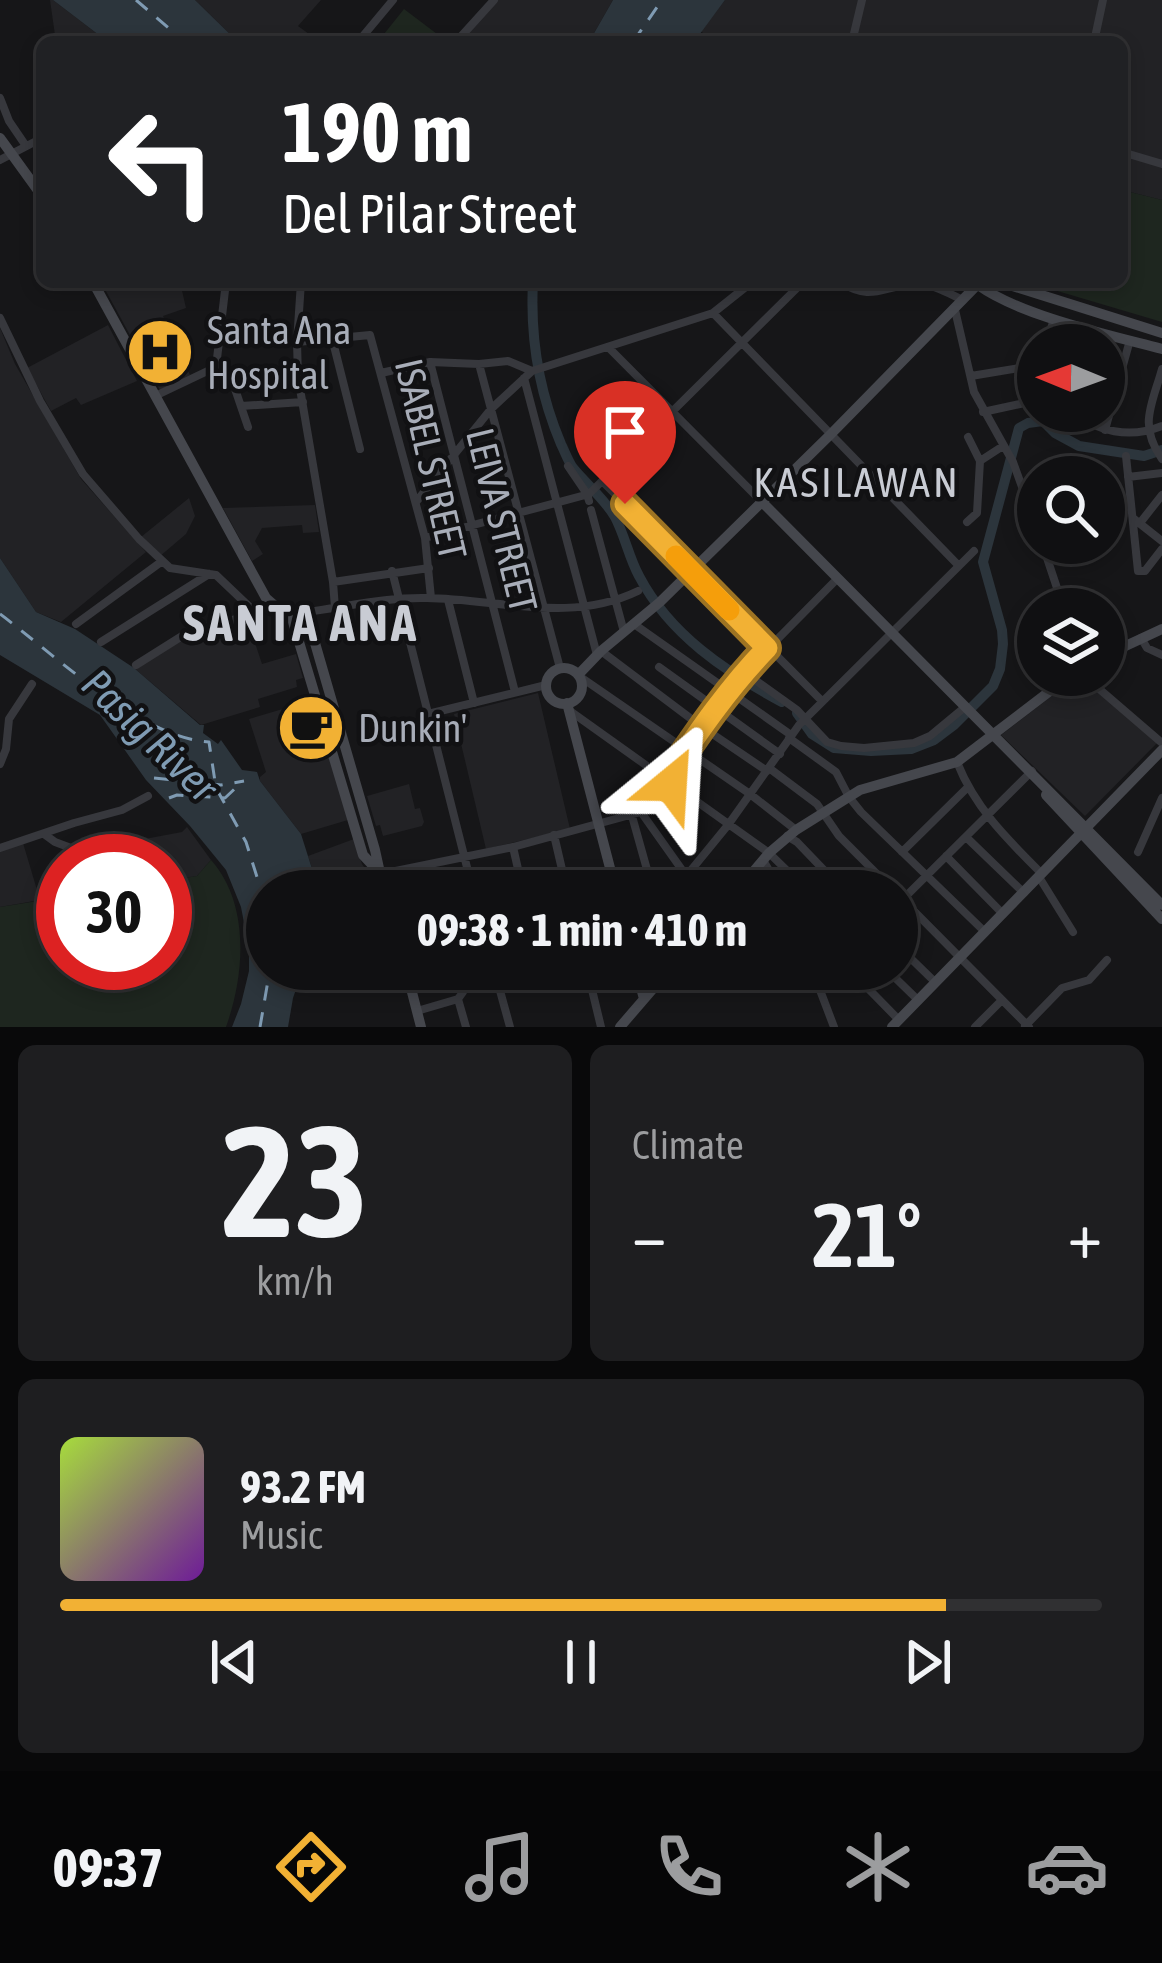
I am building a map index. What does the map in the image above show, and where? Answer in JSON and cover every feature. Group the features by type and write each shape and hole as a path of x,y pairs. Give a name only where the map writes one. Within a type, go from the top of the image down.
{"main road":[{"path":"0,138 36,187"},
{"path":"96,288 273,606 306,612 378,870"},
{"path":"578,675 655,607 974,288"},
{"path":"985,288 999,298 1075,324"},
{"path":"999,298 1002,288"},
{"path":"1016,288 1162,332"},
{"path":"1032,311 1039,295"},
{"path":"1089,310 1089,324"},
{"path":"1125,339 1162,349"},
{"path":"762,502 992,735 996,746 1162,905"},
{"path":"290,612 363,855 376,870"},
{"path":"1125,646 1162,628"},
{"path":"568,707 581,692 578,675 560,668 546,685 552,699 568,707 610,870"},
{"path":"754,870 791,833 849,797 873,785 957,762 1043,696"},
{"path":"895,1023 1162,747"},
{"path":"1085,830 1162,919"},
{"path":"412,990 422,1027"},
{"path":"642,990 644,999"},
{"path":"620,1027 652,990"}],"street":[{"path":"363,36 393,0"},
{"path":"465,36 494,0"},
{"path":"853,36 862,0"},
{"path":"1095,36 1103,0"},
{"path":"0,98 26,146"},
{"path":"0,160 36,141"},
{"path":"1128,154 1162,164"},
{"path":"155,396 218,364 225,288"},
{"path":"302,288 298,377 335,608"},
{"path":"416,502 491,409 533,372 713,313 744,288"},
{"path":"424,538 592,495 797,288"},
{"path":"850,288 870,294 899,288"},
{"path":"930,288 960,304 974,392 1017,476"},
{"path":"713,313 959,566"},
{"path":"0,318 82,474 161,562 176,570 211,573 255,612"},
{"path":"1052,324 1054,318"},
{"name":"ISABEL STREET","path":"332,338 370,335 416,502 431,598"},
{"path":"297,342 332,338 360,449"},
{"path":"1125,358 1130,340"},
{"path":"609,348 762,502"},
{"path":"381,373 430,362 508,361 533,372"},
{"name":"LEIVA STREET","path":"430,362 515,692"},
{"path":"478,364 560,668"},
{"path":"971,376 1017,368"},
{"path":"1159,454 1148,431 1162,369"},
{"path":"533,372 556,503 599,653 702,727"},
{"path":"234,386 248,427"},
{"path":"242,406 303,402"},
{"path":"983,412 1017,405"},
{"path":"1125,430 1162,426"},
{"path":"967,522 976,513 980,461 968,437"},
{"path":"980,461 1008,453"},
{"path":"1126,456 1136,520 1136,567 1145,571 1162,545 1136,520"},
{"path":"568,466 592,495 691,570 821,700"},
{"path":"1128,477 1162,472"},
{"path":"592,495 615,602 629,628 729,689 836,772 849,797 985,932"},
{"path":"1136,520 1162,495"},
{"path":"692,870 802,721 974,551"},
{"path":"76,624 161,562"},
{"path":"333,581 429,568"},
{"path":"392,571 467,870"},
{"path":"101,642 211,573"},
{"path":"395,870 513,847 637,814 729,689 838,578"},
{"path":"306,612 397,598 584,608 638,591"},
{"path":"448,600 474,703"},
{"path":"136,665 190,631 273,606"},
{"path":"1141,638 1147,648 1162,655"},
{"path":"659,667 780,754"},
{"path":"742,674 796,710 827,742 864,748 914,743 967,709"},
{"path":"578,675 750,794 823,870"},
{"path":"0,764 9,719 32,683"},
{"path":"428,714 546,685"},
{"path":"1106,696 1162,747"},
{"path":"568,707 783,870"},
{"path":"714,734 817,804 838,836 871,870"},
{"path":"957,762 986,817 1040,876 1073,932"},
{"path":"918,882 1029,774"},
{"path":"902,852 967,788"},
{"path":"44,834 127,808 148,796"},
{"path":"1138,853 1162,797"},
{"path":"637,814 681,870"},
{"path":"637,814 649,870"},
{"path":"554,835 563,870"},
{"path":"0,848 36,837"},
{"path":"966,837 1024,892"},
{"path":"513,847 518,870"},
{"path":"766,856 772,870"},
{"path":"946,856 1003,914"},
{"path":"918,917 1026,1026 1062,988 1089,980 1107,960"},
{"path":"918,965 935,982"},
{"path":"417,1011 458,999 462,990"},
{"path":"499,990 509,1027"},
{"path":"591,990 601,1027"},
{"path":"820,990 834,1027"},
{"path":"867,990 895,1023"},
{"path":"908,990 918,1000"},
{"path":"458,999 466,1027"},
{"path":"975,1027 1002,1000"}],"shaded area":[{"path":"50,0 100,36 55,36"},
{"path":"195,0 321,0 298,26 310,36 232,36"},
{"path":"497,0 613,0 592,36 464,36"},
{"path":"725,0 1162,0 1162,200 1128,192 1128,36 706,36 701,31"},
{"path":"404,9 438,36 386,36"},
{"path":"1128,192 1162,200 1162,322 1047,288 1128,288"},
{"name":"Santa Ana Hospital","path":"104,288 181,288 186,308 163,316 190,375 160,390"},
{"path":"108,325 137,381 81,405 76,398 51,411 27,368"},
{"path":"0,328 15,364 81,479 146,552 61,622 36,612 0,558"},
{"path":"189,498 195,516 186,534 159,557 141,537"},
{"path":"315,505 319,532 303,533 302,525 262,528 255,541 263,554 252,561 223,508"},
{"path":"247,619 262,664 296,654 303,678 296,680 297,687 258,699 260,707 201,725 134,668 191,633"},
{"path":"538,693 570,829 486,849 454,714"},
{"path":"1052,696 1104,696 1159,741 1085,816 1001,735"},
{"path":"313,700 348,820 301,834 260,781 266,772 249,719"},
{"path":"409,784 422,826 383,836 367,796"},
{"path":"187,827 211,860 197,876 192,877 192,834 171,834"},
{"path":"354,839 366,870 312,870 308,856"},
{"path":"23,843 36,901 0,907 0,851"},
{"path":"211,860 224,878 238,918 240,962 226,1027 0,1027 0,907 36,901 36,990 192,990 192,877"}],"water":[{"path":"53,0 195,0 232,36 100,36"},
{"path":"613,0 725,0 698,36 592,36"},
{"name":"Pasig River","path":"0,558 36,612 75,629 134,668 204,725 203,733 218,744 221,740 242,770 257,772 301,834 312,870 246,870 246,933 226,870 146,780 100,715 0,655"},
{"path":"246,983 246,990 296,990 288,1027 232,1027"}],"waterway":[{"path":"533,288 542,385 571,465 615,517 639,576 683,634 720,665 782,702"},
{"path":"797,713 812,734 834,748 911,749 934,740 993,686 1000,669 1002,630 983,562 1019,428 1043,421 1079,446 1144,456 1162,450"}],"ferry route":[{"path":"136,0 178,36"},
{"path":"637,36 662,0"},
{"path":"0,614 127,711 183,737 209,742 216,788 246,842 255,870"},
{"path":"154,778 221,785 244,781"},
{"path":"169,798 225,798 242,782"},
{"path":"260,1027 266,990"}],"slow traffic":[{"path":"676,556 729,610"}],"place":[{"name":"Santa Ana Hospital","path":"160,352"},
{"name":"Dunkin'","path":"311,728"}],"district":[{"name":"KASILAWAN","path":"857,482"},
{"name":"SANTA ANA","path":"301,623"}],"route":[{"path":"625,504 767,648 702,727 665,781 671,784"}]}
